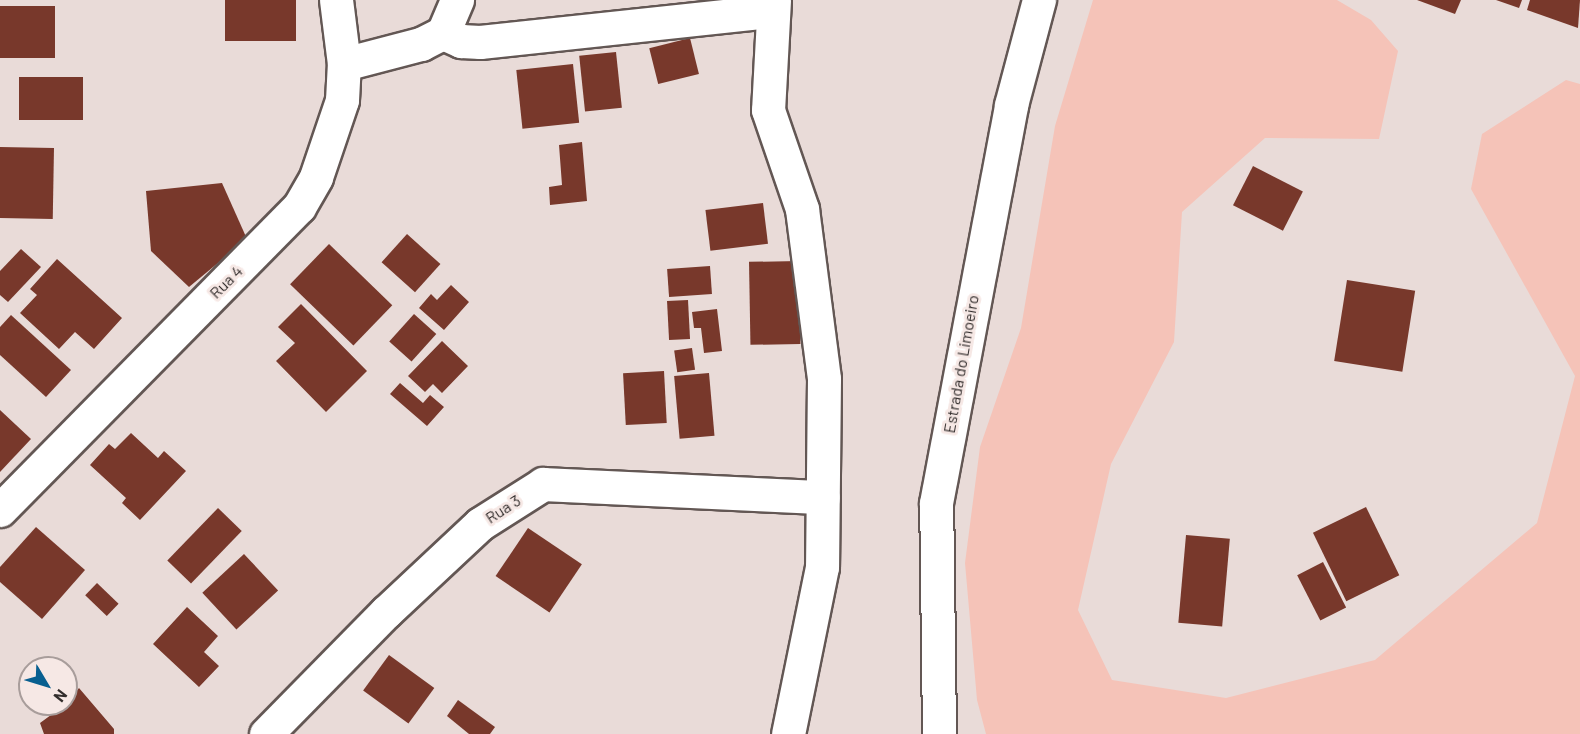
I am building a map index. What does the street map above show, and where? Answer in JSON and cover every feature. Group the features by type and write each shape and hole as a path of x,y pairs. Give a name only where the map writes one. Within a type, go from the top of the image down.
{"street":[{"name":"Rua 4","path":"0,510 299,207 331,140 342,100 344,64 336,0"},
{"path":"344,64 421,44 443,33 457,0"},
{"name":"Estrada do Limoeiro","path":"939,734 936,502 1011,105 1040,0"},
{"path":"443,33 461,40 480,42 772,5 768,110 802,209 824,379 822,567 788,734"},
{"name":"Rua 3","path":"266,734 386,612 480,524 543,484 823,497"}],"shaded area":[{"path":"1093,0 1337,0 1371,20 1398,51 1379,139 1265,138 1182,212 1174,342 1111,464 1078,610 1112,680 1226,698 1375,660 1537,523 1575,376 1471,189 1482,134 1566,80 1580,84 1580,734 986,734 977,700 965,563 980,447 1021,328 1055,126"}],"building":[{"path":"225,0 296,0 296,41 225,41"},
{"path":"1417,0 1461,0 1455,14"},
{"path":"1496,0 1522,0 1519,8"},
{"path":"1530,0 1580,0 1578,28 1527,10"},
{"path":"0,6 55,6 55,58 0,58"},
{"path":"690,38 699,74 658,84 649,48"},
{"path":"616,52 622,108 585,112 579,56"},
{"path":"573,64 579,123 522,129 516,70"},
{"path":"19,77 83,77 83,120 19,120"},
{"path":"582,142 587,201 550,205 549,187 562,185 559,145"},
{"path":"0,147 54,148 53,219 0,218"},
{"path":"1253,166 1303,191 1283,231 1233,205"},
{"path":"222,183 247,239 189,287 151,251 146,191"},
{"path":"763,203 768,244 710,251 705,210"},
{"path":"407,234 440,264 415,292 382,262"},
{"path":"329,244 392,305 353,345 290,284"},
{"path":"21,249 41,267 8,302 0,295 0,271"},
{"path":"57,259 122,318 94,349 75,332 59,349 20,313 37,295 30,289"},
{"path":"799,261 800,344 750,345 749,262"},
{"path":"710,266 712,294 669,297 667,269"},
{"path":"1347,280 1415,291 1402,372 1334,361"},
{"path":"451,285 469,302 444,330 419,308 431,294 437,300"},
{"path":"688,300 690,339 669,340 667,301"},
{"path":"301,304 367,371 326,412 276,361 295,343 278,327"},
{"path":"717,309 722,351 704,353 701,328 694,328 692,312"},
{"path":"414,314 436,334 412,362 389,341"},
{"path":"11,315 71,370 46,397 0,355 0,327"},
{"path":"442,341 468,366 442,393 433,384 425,392 408,376"},
{"path":"692,348 695,370 677,372 674,351"},
{"path":"664,371 667,423 626,425 623,373"},
{"path":"709,373 714,436 680,439 674,376"},
{"path":"400,383 423,403 430,395 444,407 427,426 390,394"},
{"path":"0,410 31,439 0,472"},
{"path":"131,433 158,458 164,451 186,471 140,520 122,503 126,498 90,465 109,444 115,449"},
{"path":"1366,507 1399,575 1346,601 1313,533"},
{"path":"218,508 242,531 191,583 167,561"},
{"path":"36,527 85,570 42,619 0,582 0,567"},
{"path":"528,528 582,564 549,612 496,576"},
{"path":"1186,535 1230,539 1222,626 1178,623"},
{"path":"244,554 278,591 236,629 202,593"},
{"path":"1323,562 1346,607 1320,621 1297,575"},
{"path":"97,583 119,604 107,616 85,595"},
{"path":"187,607 218,636 204,652 219,666 199,687 153,644"},
{"path":"389,655 434,688 408,724 363,691"},
{"path":"78,689 114,729 114,734 44,734 40,723 50,716 78,716"},
{"path":"458,700 495,727 490,734 469,734 447,716"}]}
